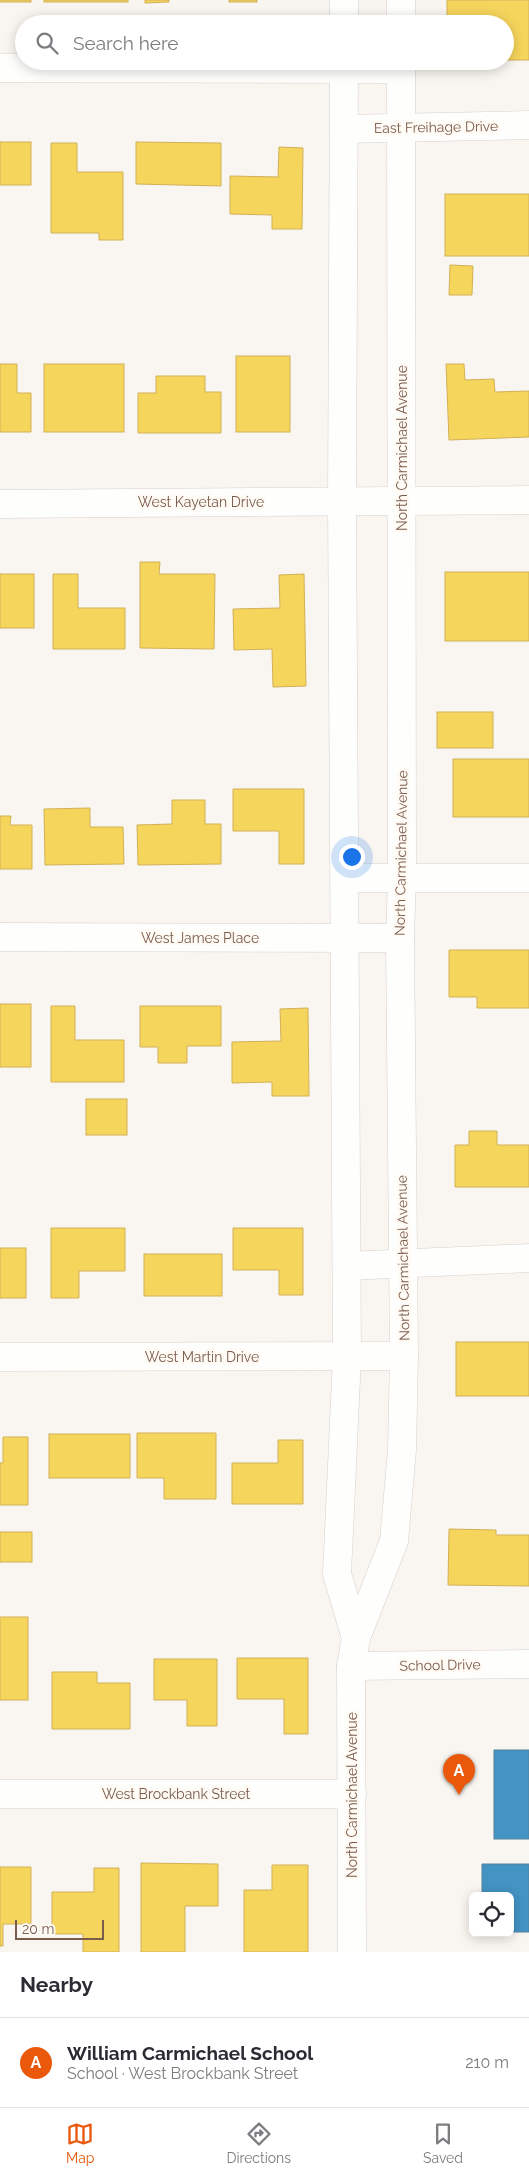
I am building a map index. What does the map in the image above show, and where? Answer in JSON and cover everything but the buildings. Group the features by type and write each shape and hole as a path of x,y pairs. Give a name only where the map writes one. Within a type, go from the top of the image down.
{"street":[{"path":"344,0 344,15"},
{"path":"401,0 401,15"},
{"path":"0,68 15,68"},
{"name":"North Carmichael Avenue","path":"344,70 342,501 347,1357 337,1574 356,1638"},
{"name":"North Carmichael Avenue","path":"352,1952 352,1666 356,1638 394,1541 402,1450 404,1264 400,938 402,878 401,70"},
{"name":"East Freihage Drive","path":"344,129 529,125"},
{"name":"West Kayetan Drive","path":"0,504 529,500"},
{"path":"345,878 529,878"},
{"name":"West James Place","path":"0,937 400,938"},
{"path":"347,1266 529,1258"},
{"name":"West Martin Drive","path":"0,1357 404,1356"},
{"name":"School Drive","path":"352,1666 529,1664"},
{"name":"West Brockbank Street","path":"0,1794 352,1794"}],"place":[{"name":"William Carmichael School","path":"459,1795"}]}
